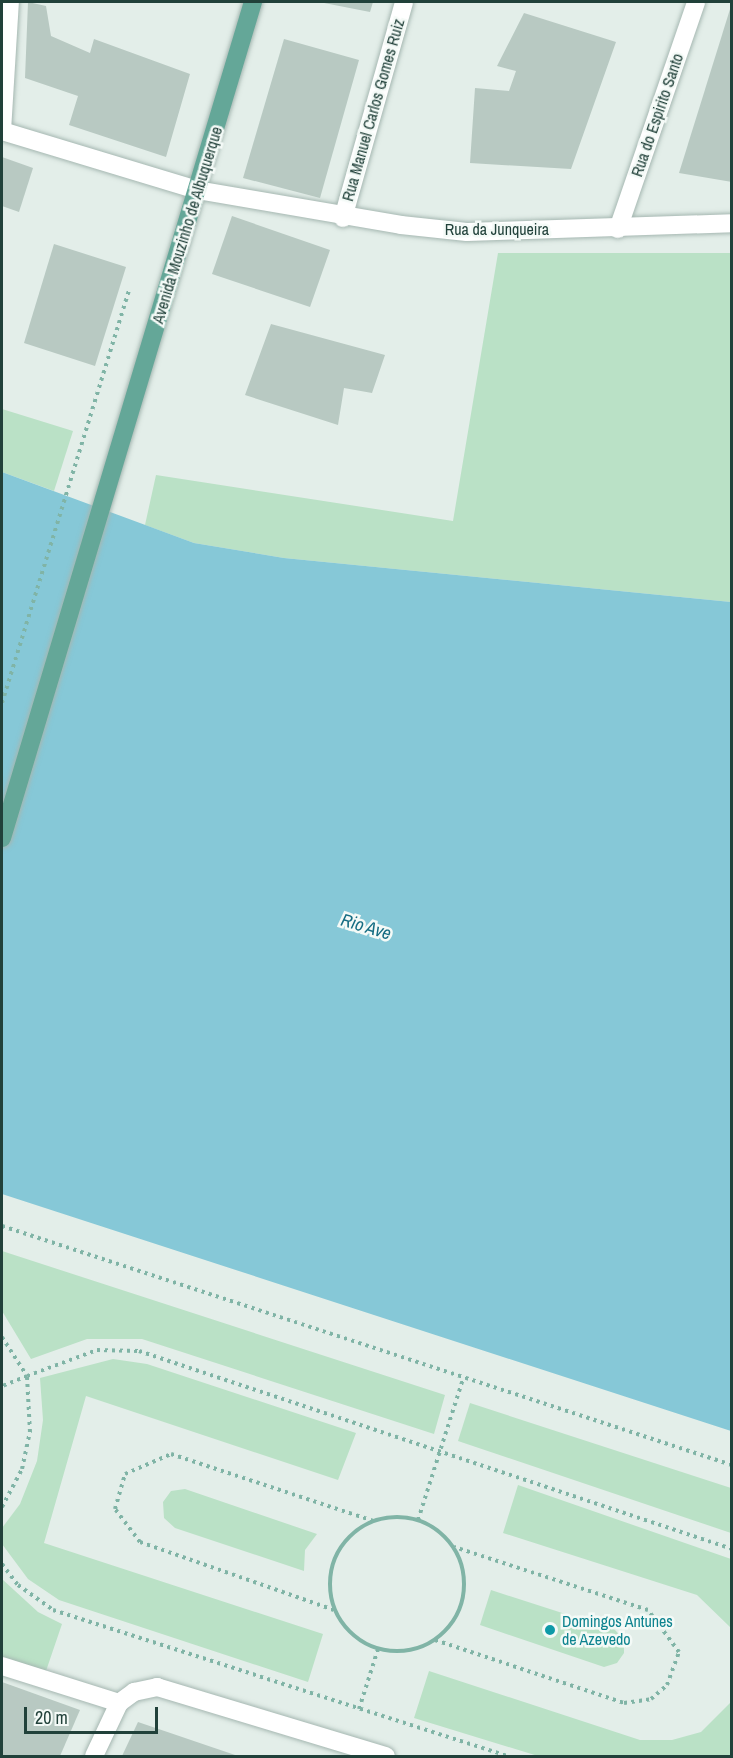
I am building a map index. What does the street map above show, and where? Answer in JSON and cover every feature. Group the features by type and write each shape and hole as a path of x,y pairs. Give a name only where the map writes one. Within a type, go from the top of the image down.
{"main road":[{"name":"Avenida Mouzinho de Albuquerque","path":"2,838 253,2"}],"street":[{"path":"2,131 10,2"},
{"name":"Rua Manuel Carlos Gomes Ruiz","path":"343,218 404,2"},
{"name":"Rua do Espirito Santo","path":"618,229 696,2"},
{"name":"Rua da Junqueira","path":"2,131 197,190 343,218 467,232 618,229 732,223"},
{"path":"2,1666 119,1703"},
{"path":"94,1756 119,1703 134,1692 157,1687 386,1756"}],"path":[{"path":"2,703 105,365"},
{"path":"2,1226 732,1466"},
{"path":"2,1337 27,1376 30,1432 22,1469 2,1507"},
{"path":"2,1386 97,1350 139,1351 732,1549"},
{"path":"418,1520 463,1378"},
{"path":"334,1610 140,1542 115,1509 125,1474 171,1454 373,1521 418,1520 454,1547 648,1610 679,1652 667,1686 651,1699 624,1703 435,1640"},
{"path":"373,1521 340,1548 331,1568 334,1610 345,1629 378,1649 406,1651 435,1640 458,1613 464,1591 454,1547"},
{"path":"2,1564 18,1585 53,1610 507,1756"},
{"path":"356,1718 378,1649"}],"green space":[{"path":"498,253 731,253 731,602 284,558 194,543 145,525 156,475 453,521"},
{"path":"2,409 73,431 54,491 2,472"},
{"path":"2,1251 445,1395 434,1434 142,1339 87,1339 31,1359 2,1311"},
{"path":"113,1359 147,1364 356,1433 338,1480 86,1396 44,1543 323,1634 308,1682 59,1600 28,1579 2,1544 2,1528 20,1504 37,1461 43,1420 40,1378"},
{"path":"470,1403 731,1488 731,1533 458,1441"},
{"path":"518,1485 731,1559 731,1628 697,1595 503,1533"},
{"path":"185,1489 317,1534 305,1550 304,1571 175,1528 164,1518 163,1502 171,1491"},
{"path":"2,1579 38,1612 62,1624 46,1671 2,1657"},
{"path":"491,1590 615,1630 624,1640 624,1653 617,1663 604,1667 480,1625"},
{"path":"429,1671 640,1740 672,1740 701,1732 731,1702 731,1756 538,1756 414,1718"}],"water":[{"name":"Rio Ave","path":"2,472 194,543 284,558 731,602 731,1431 2,1194"}],"building":[{"path":"28,2 46,6 51,36 90,53 94,39 190,74 166,157 69,125 78,96 25,78"},
{"path":"319,2 373,2 370,12"},
{"path":"732,6 732,182 679,173"},
{"path":"524,13 616,42 571,169 470,163 475,88 509,91 516,71 497,66"},
{"path":"284,39 359,60 320,198 243,178"},
{"path":"2,157 33,168 19,212 2,206"},
{"path":"232,216 330,250 310,307 212,274"},
{"path":"54,244 126,267 95,366 24,343"},
{"path":"271,324 385,355 372,393 344,388 338,425 245,395"},
{"path":"2,1682 80,1710 60,1756 2,1756"},
{"path":"138,1722 238,1756 122,1756"}],"place":[{"name":"Domingos Antunes de Azevedo","path":"550,1630"}]}
